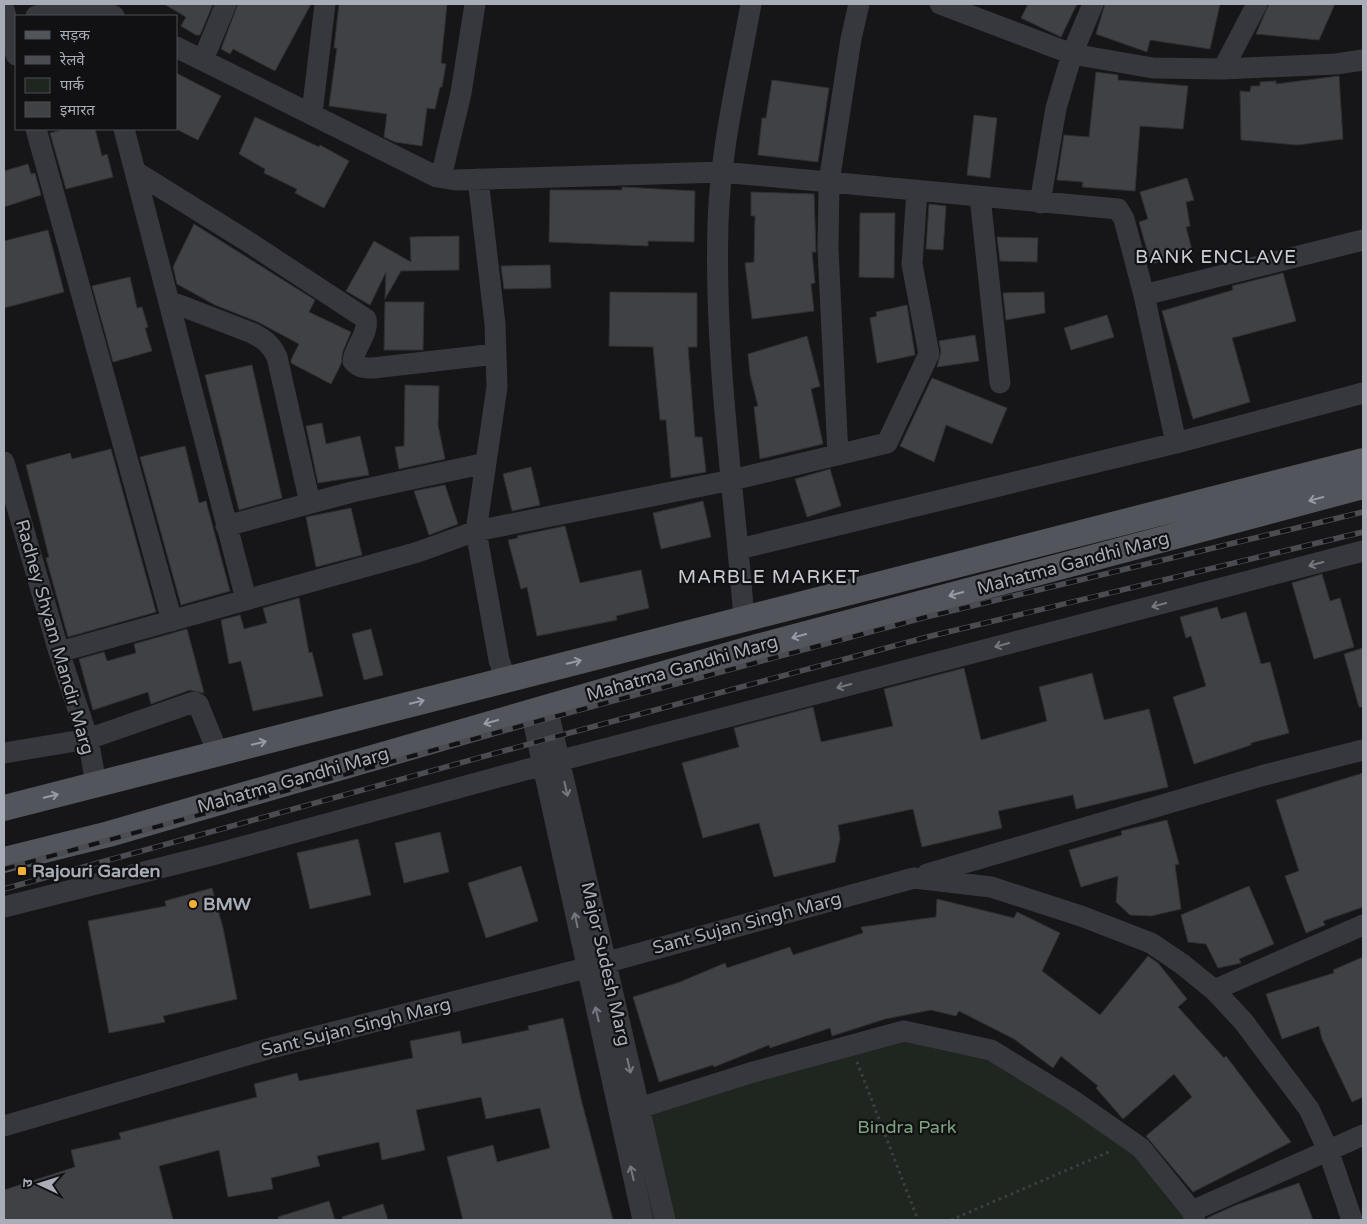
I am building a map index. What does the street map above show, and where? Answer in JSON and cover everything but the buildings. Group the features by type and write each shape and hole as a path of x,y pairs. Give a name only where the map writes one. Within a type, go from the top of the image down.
{"main road":[{"name":"Mahatma Gandhi Marg","path":"4,808 1363,461"},
{"name":"Mahatma Gandhi Marg","path":"4,860 109,834 757,647 1363,486"}],"street":[{"path":"40,15 89,4 112,15"},
{"path":"203,60 226,4"},
{"path":"312,113 325,4"},
{"path":"441,177 462,93 475,4"},
{"path":"744,619 739,549 725,422 718,284 718,225 721,172 751,4"},
{"path":"838,455 828,249 829,182 851,38 859,4"},
{"path":"940,4 1072,54 1167,70 1336,64 1363,60"},
{"path":"1040,203 1053,121 1072,54 1093,4"},
{"path":"1223,69 1256,4"},
{"path":"8,19 15,50"},
{"path":"178,48 312,113 415,167 441,177 478,179 721,172 1118,209 1124,219 1144,295 1176,443"},
{"path":"36,130 172,621"},
{"path":"124,130 246,599"},
{"path":"136,172 366,319 368,325 354,352 353,361 357,366 373,368 496,354"},
{"path":"478,179 495,324 497,387 476,531 497,650 506,680"},
{"path":"59,652 418,552 476,531 732,480 887,443 928,354 912,264 917,191"},
{"path":"980,197 1000,383"},
{"path":"1144,295 1363,240"},
{"path":"168,301 252,333 264,339 272,347 277,357 310,504"},
{"path":"739,549 1176,443 1363,393"},
{"name":"Radhey Shyam Mandir Marg","path":"4,462 59,652 91,786"},
{"path":"226,526 352,492 486,463"},
{"name":"Radhey Shyam Mandir Marg","path":"4,489 50,646 81,740"},
{"path":"4,907 221,852 551,763 1363,551"},
{"path":"4,753 81,740 195,702 218,753"},
{"name":"Major Sudesh Marg","path":"539,709 595,964 643,1220"},
{"path":"914,878 1261,776 1363,750"},
{"name":"Sant Sujan Singh Marg","path":"4,1126 271,1048 595,964 914,878 991,887 1081,916 1151,943 1214,990 1243,1021 1309,1109 1328,1150 1352,1220"},
{"path":"1214,990 1363,925"},
{"name":"Major Sudesh Marg","path":"595,964 639,1108 666,1220"},
{"path":"639,1108 750,1073 904,1031 991,1050 1070,1099 1141,1148 1193,1216 1328,1150 1363,1135"}],"path":[{"path":"851,1045 918,1220"},
{"path":"951,1220 1132,1142"}],"green space":[{"name":"Bindra Park","path":"904,1031 991,1050 1132,1142 1195,1220 665,1220 639,1108"}],"railway":[{"path":"4,869 542,720 926,617 1363,512"},
{"path":"4,889 547,739 931,636 1363,532"}],"place":[{"name":"Rajouri Garden","path":"22,871"},
{"name":"BMW","path":"193,904"}],"district":[{"name":"BANK ENCLAVE","path":"1216,257"},
{"name":"MARBLE MARKET","path":"769,577"}]}
